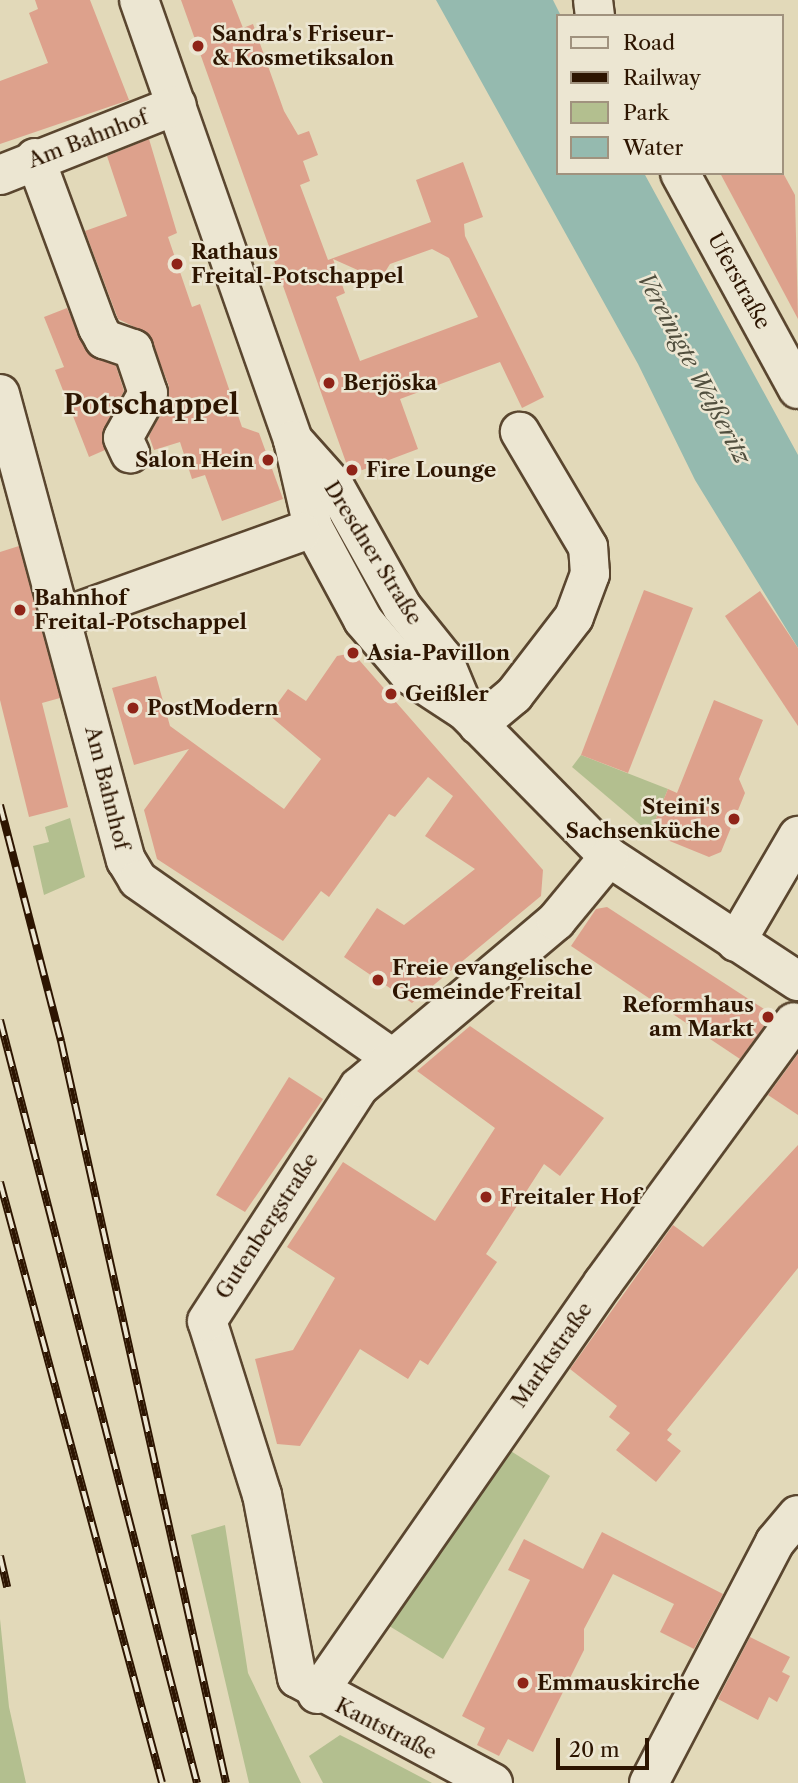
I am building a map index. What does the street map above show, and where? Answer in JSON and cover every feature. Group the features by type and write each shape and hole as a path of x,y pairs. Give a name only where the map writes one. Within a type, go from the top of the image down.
{"street":[{"name":"Dresdner Straße","path":"139,0 161,110 293,440 313,527 363,620 411,675 472,718 609,857 798,981"},
{"name":"Am Bahnhof","path":"0,175 43,155 161,110"},
{"path":"43,155 98,328 104,340 133,349 148,393 123,438 130,453"},
{"name":"Uferstraße","path":"681,175 798,389"},
{"name":"Am Bahnhof","path":"0,394 126,860 138,880 392,1058"},
{"path":"472,718 514,695 574,618 590,574 587,547 520,432"},
{"path":"61,618 302,532"},
{"path":"736,942 798,836"},
{"name":"Gutenbergstraße","path":"317,1694 304,1687 293,1667 262,1495 207,1321 359,1087 556,921 609,857"},
{"name":"Marktstraße","path":"317,1694 603,1283 794,1022"},
{"path":"649,1783 786,1529"},
{"name":"Kantstraße","path":"317,1694 493,1783"}],"green space":[{"path":"581,755 668,789 650,833 572,767"},
{"path":"70,818 85,877 44,895 33,846 49,842 45,827"},
{"path":"506,1448 550,1476 443,1659 386,1624"},
{"path":"225,1525 248,1673 301,1783 249,1783 191,1535"},
{"path":"0,1619 9,1707 26,1783 0,1783"},
{"path":"340,1735 432,1783 323,1783 309,1756"}],"water":[{"name":"Vereinigte Weißeritz","path":"436,0 553,0 560,14 556,14 556,175 645,175 798,455 798,648 695,480 638,364"}],"building":[{"path":"35,0 90,0 129,100 0,144 0,81 48,63 29,13 38,9"},
{"path":"181,0 232,0 243,28 253,24 284,111 298,135 309,131 318,155 303,161 310,181 300,185 328,260 431,222 416,180 463,162 483,217 464,224 465,236 544,397 522,408 500,362 400,399 418,449 357,472 348,468","holes":["432,249 449,258 478,317 360,361 336,297 345,293 333,259 380,280 390,264"]},
{"path":"149,139 177,233 168,237 192,307 200,304 242,427 259,433 283,499 222,521 205,475 192,479 180,442 154,450 149,436 167,403 169,386 149,334 118,319 85,231 127,216 107,156"},
{"path":"721,175 784,175 795,195 798,319"},
{"path":"67,308 85,349 116,366 124,391 104,428 105,450 89,457 55,370 64,367 44,317"},
{"path":"19,546 60,698 42,703 68,807 29,817 0,700 0,552"},
{"path":"644,590 693,608 628,773 581,755"},
{"path":"760,591 798,648 798,726 725,616"},
{"path":"353,653 543,870 541,896 412,1003 344,957 377,908 404,925 475,869 425,836 453,796 428,777 395,817 389,814 329,897 321,891 283,941 157,859 144,810 189,749 134,765 112,688 156,676 170,726 284,809 321,759 269,715 288,689 306,701 337,656"},
{"path":"714,700 763,720 739,779 745,793 721,852 709,857 650,833 668,789 677,793"},
{"path":"607,907 767,1011 769,1020 740,1059 571,946 596,909"},
{"path":"470,1026 604,1118 560,1176 544,1164 486,1254 497,1262 428,1365 420,1360 408,1379 360,1349 300,1446 277,1444 255,1359 293,1350 335,1278 287,1247 343,1162 435,1221 495,1128 417,1071"},
{"path":"798,1054 798,1115 768,1095"},
{"path":"289,1077 323,1099 245,1212 216,1195"},
{"path":"798,1145 798,1268 667,1430 672,1434 667,1440 681,1451 656,1482 616,1450 630,1433 609,1417 617,1406 570,1369 673,1225 703,1247"},
{"path":"602,1532 723,1594 694,1649 660,1632 674,1604 613,1574 584,1629 584,1650 533,1752 508,1739 499,1756 477,1745 485,1728 462,1716 530,1580 508,1570 524,1539 583,1569"},
{"path":"750,1637 790,1657 782,1672 790,1676 777,1702 769,1697 758,1720 718,1699"}],"railway":[{"path":"0,805 61,1041 226,1783"},
{"path":"0,1020 197,1783"},
{"path":"0,1182 162,1783"},
{"path":"0,1556 7,1587"}],"place":[{"name":"Sandra's Friseur- & Kosmetiksalon","path":"198,46"},
{"name":"Rathaus Freital-Potschappel","path":"177,264"},
{"name":"Berjöska","path":"329,383"},
{"name":"Salon Hein","path":"268,460"},
{"name":"Fire Lounge","path":"352,470"},
{"name":"Bahnhof Freital-Potschappel","path":"20,610"},
{"name":"Asia-Pavillon","path":"353,653"},
{"name":"Geißler","path":"391,694"},
{"name":"PostModern","path":"133,708"},
{"name":"Steini's Sachsenküche","path":"734,819"},
{"name":"Freie evangelische Gemeinde Freital","path":"378,980"},
{"name":"Reformhaus am Markt","path":"768,1017"},
{"name":"Freitaler Hof","path":"486,1197"},
{"name":"Emmauskirche","path":"523,1683"}],"district":[{"name":"Potschappel","path":"151,404"}]}
